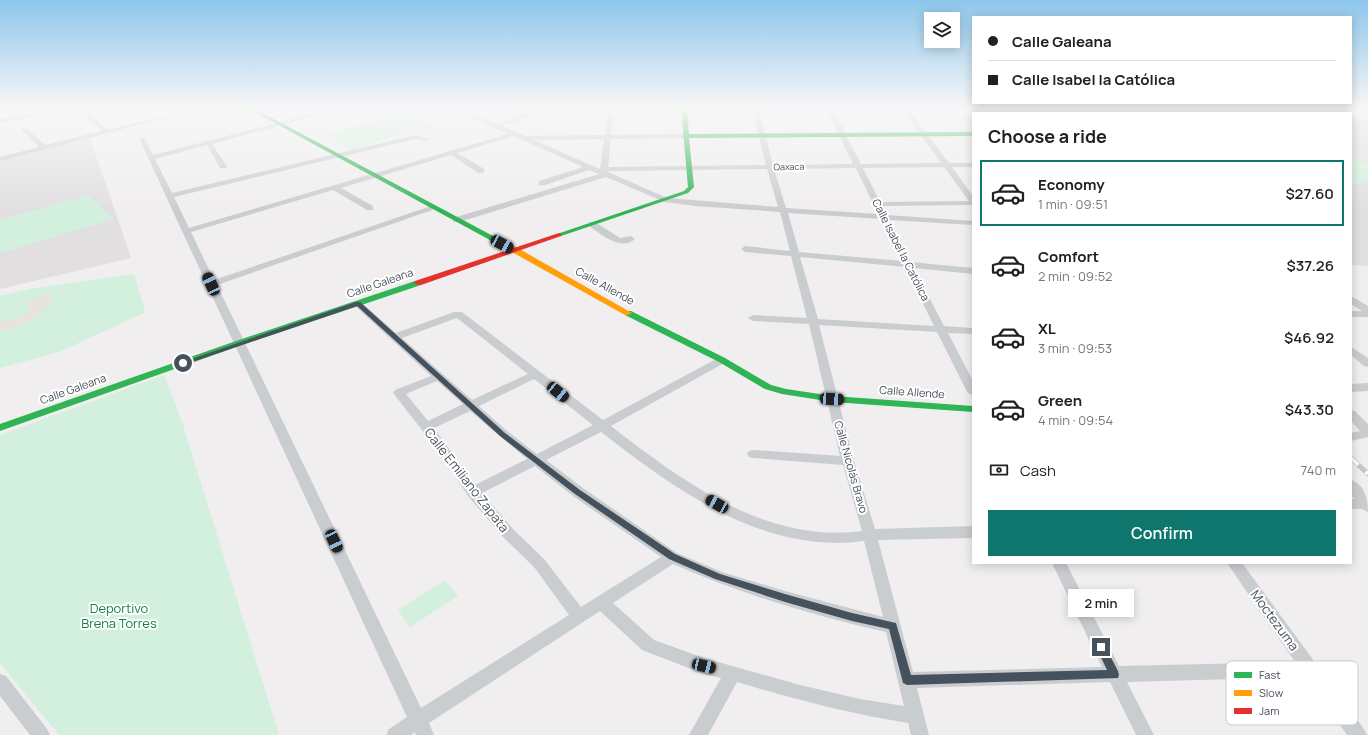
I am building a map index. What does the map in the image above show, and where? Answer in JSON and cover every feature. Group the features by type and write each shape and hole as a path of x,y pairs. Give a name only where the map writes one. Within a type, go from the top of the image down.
{"main road":[{"name":"Calle Allende","path":"312,142 619,308 722,360 768,387 785,392 832,399 972,409"},
{"name":"Calle Galeana","path":"0,428 239,343 686,192 691,187 687,142"}],"street":[{"path":"38,142 44,148"},
{"path":"0,159 66,142"},
{"path":"144,142 153,157 169,196 421,728"},
{"path":"153,157 207,142"},
{"path":"208,142 223,166"},
{"path":"169,196 394,142"},
{"path":"187,232 487,142"},
{"path":"534,142 665,200 696,204 972,223"},
{"path":"604,172 608,142"},
{"name":"Calle Nicolás Bravo","path":"765,142 770,168 813,320 848,461 870,535 920,735"},
{"name":"Calle Isabel la Católica","path":"846,142 972,390"},
{"path":"929,142 972,201"},
{"path":"452,153 480,171"},
{"name":"Oaxaca","path":"604,172 689,168 972,164"},
{"path":"542,183 590,167"},
{"path":"456,220 604,172"},
{"path":"336,188 370,208"},
{"path":"878,204 972,202"},
{"path":"211,284 434,208"},
{"path":"592,224 618,241 631,239"},
{"path":"745,249 972,271"},
{"path":"1352,299 1368,312"},
{"path":"358,304 503,434 578,492 672,557 718,577 778,596 842,615 893,626"},
{"path":"1352,314 1368,312"},
{"path":"395,337 458,314 602,426 682,485 740,517 778,530 810,536 841,538 870,535 972,532"},
{"path":"753,318 813,320 972,331"},
{"path":"1352,351 1368,364"},
{"path":"473,492 602,426 722,360"},
{"path":"426,427 536,374"},
{"name":"Calle Emiliano Zapata","path":"438,377 399,393 426,427 473,492 508,533 539,563 580,617"},
{"path":"1352,388 1368,387"},
{"path":"1352,415 1368,432"},
{"path":"1352,436 1368,432"},
{"path":"753,454 848,461"},
{"path":"1352,486 1367,505"},
{"path":"1352,504 1367,505"},
{"path":"395,735 421,728 465,688 580,617 672,557"},
{"path":"1059,564 1145,735"},
{"name":"Moctezuma","path":"1235,564 1305,661"},
{"path":"602,603 648,645 704,666 734,673 815,697 860,707 915,716"},
{"path":"907,680 1226,672"},
{"path":"698,735 734,673"},
{"path":"0,682 41,735"},
{"name":"Moctezuma","path":"1351,725 1358,735"}],"shaded area":[{"path":"73,142 91,142 131,258 0,289 0,161"},
{"path":"1352,142 1368,142 1368,266 1352,265"}],"green space":[{"path":"338,142 377,142 350,150"},
{"path":"1352,157 1368,165 1368,183 1352,184"},
{"path":"88,195 114,219 0,253 0,220"},
{"path":"134,274 145,311 144,313 59,352 0,368 0,296 29,289"},
{"name":"Deportivo Brena Torres","path":"164,375 182,422 279,735 59,735 0,663 0,435"},
{"path":"445,580 458,596 410,627 398,610"}],"sand":[{"path":"124,276 50,295 50,304 34,319 21,325 0,331 0,322 20,317 27,313 28,302 22,301 0,306"}],"railway":[{"path":"1352,459 1368,474"}],"traffic: fast":[{"path":"313,142 504,244"},
{"path":"559,235 686,192 691,187 687,142"},
{"path":"0,428 239,343 418,283"},
{"path":"628,313 722,360 768,387 785,392 833,399 972,409"}],"traffic: slow":[{"path":"504,244 628,313"}],"traffic: jam":[{"path":"418,283 559,235"}],"route":[{"path":"183,363 358,304 452,390 503,434 578,492 672,557 718,577 785,598 827,611 893,626 907,680 1114,675 1101,647"}]}
